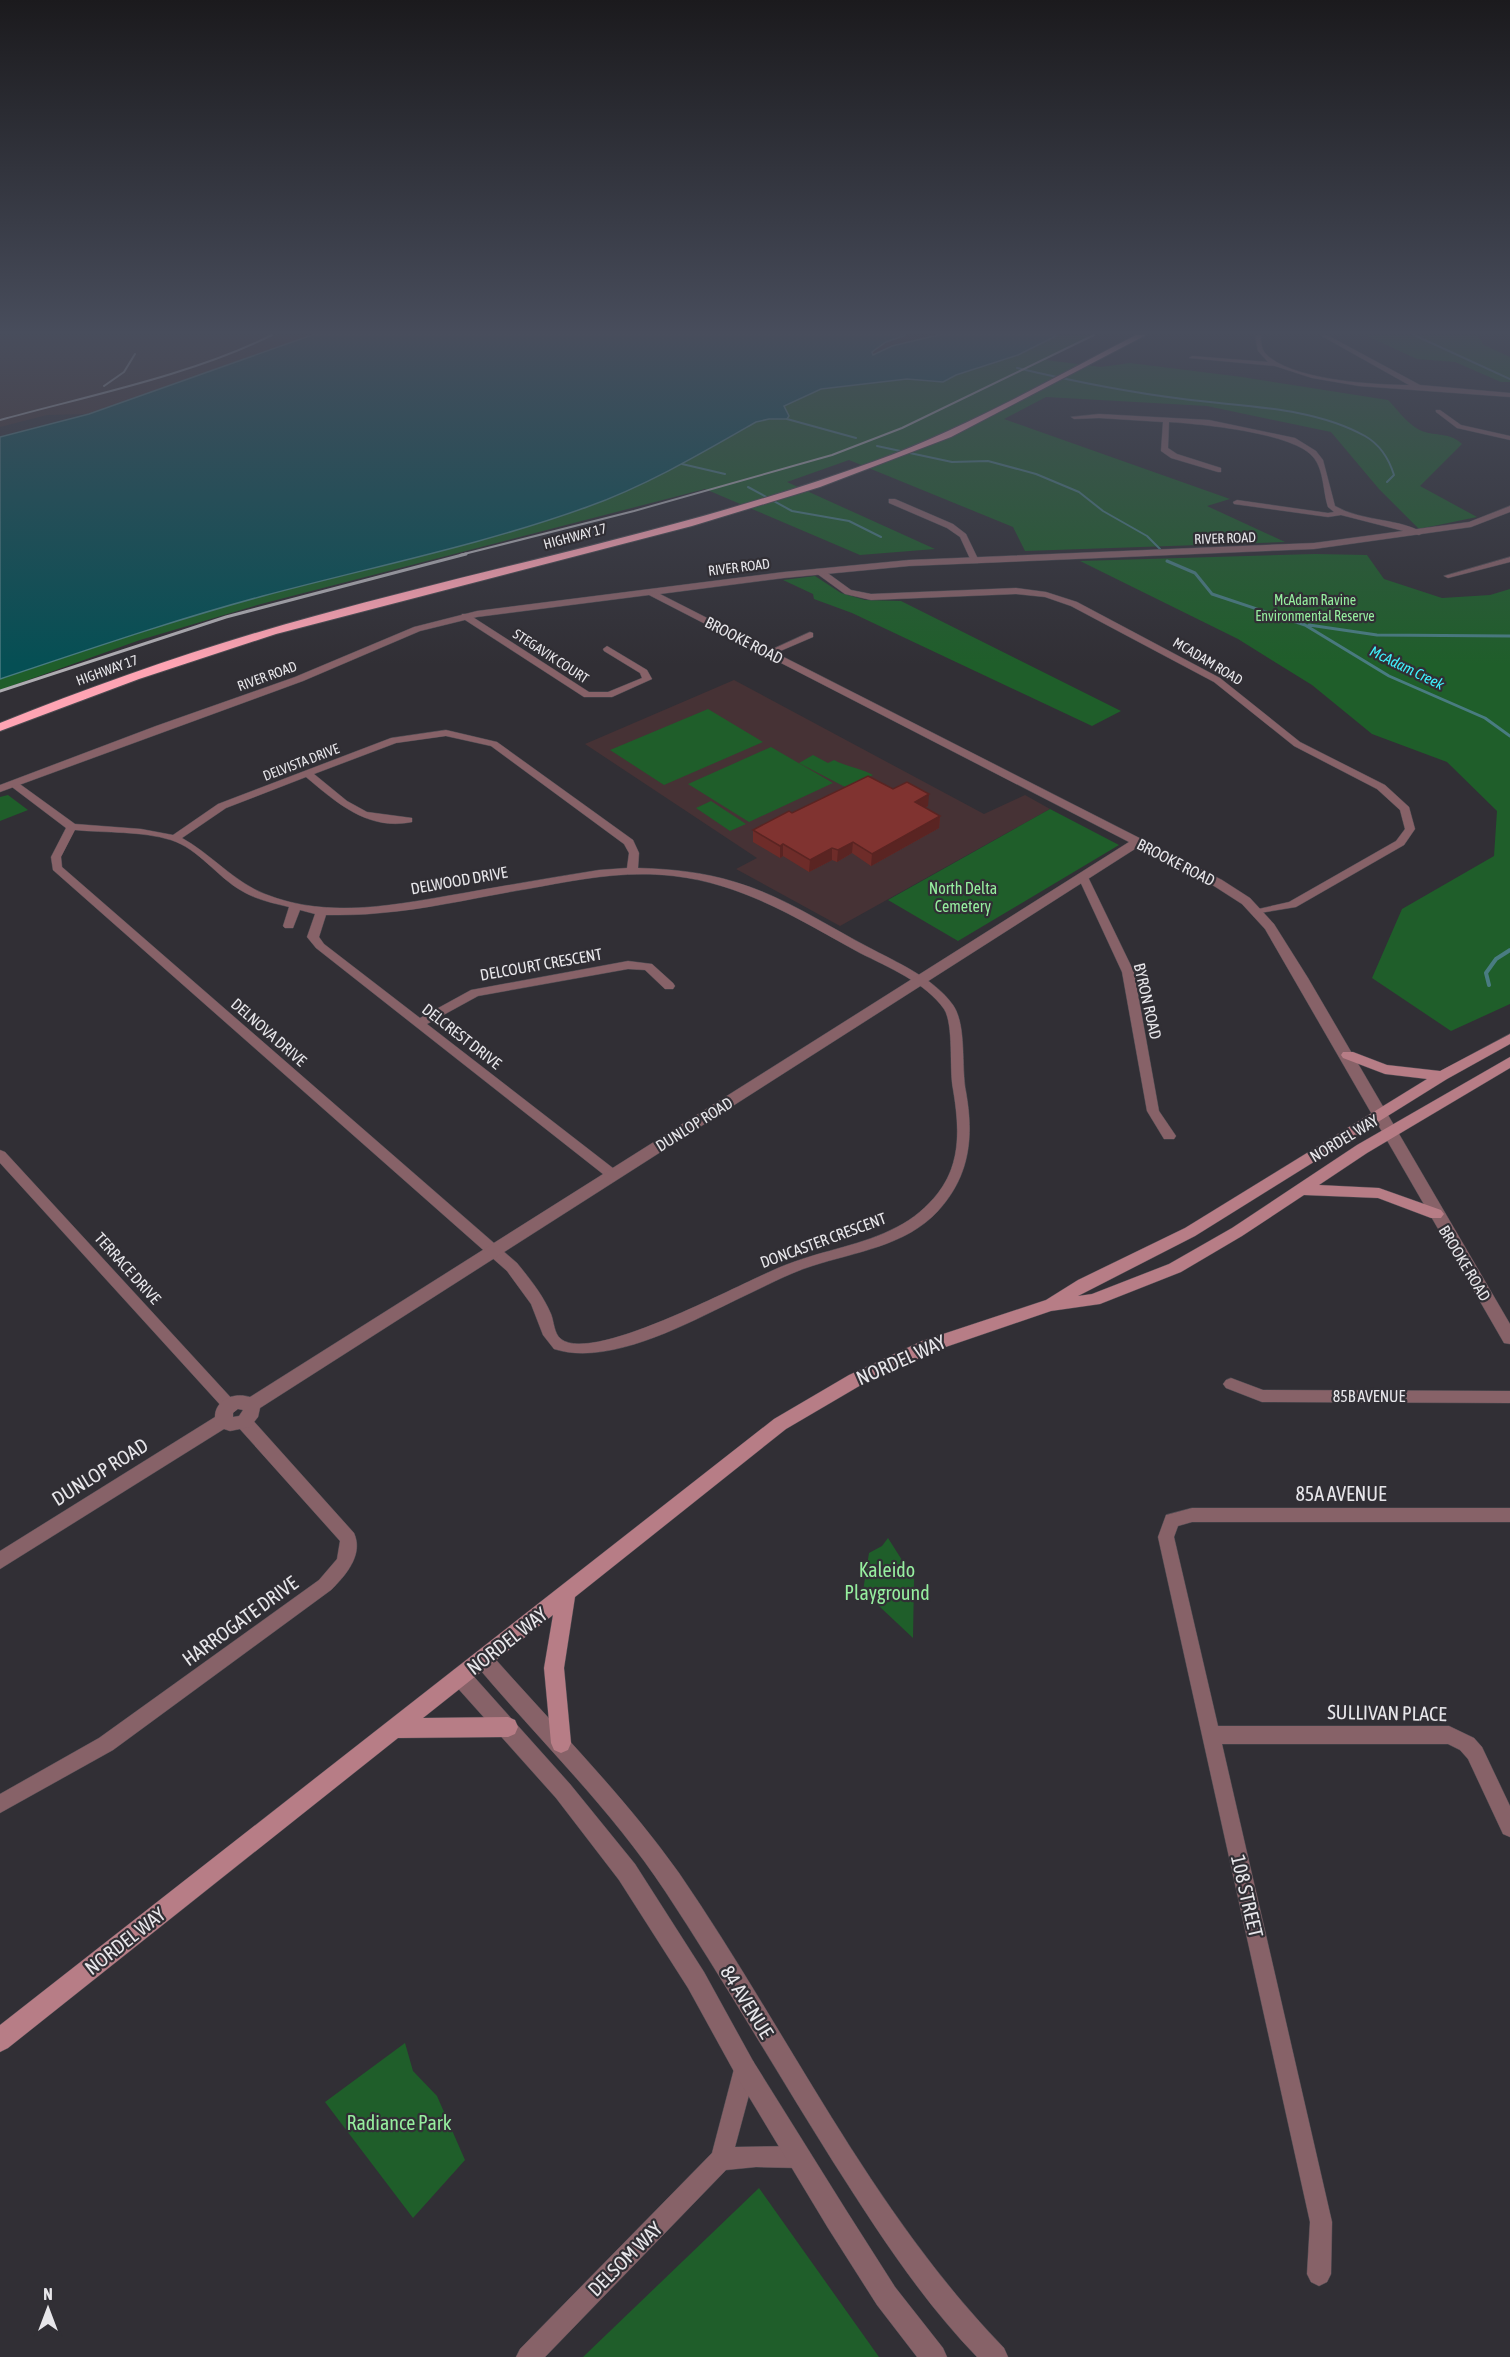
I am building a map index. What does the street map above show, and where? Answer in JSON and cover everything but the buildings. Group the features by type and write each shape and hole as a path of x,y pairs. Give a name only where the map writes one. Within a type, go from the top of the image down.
{"highway":[{"name":"HIGHWAY 17","path":"0,727 172,663 296,625 764,497 904,445"},
{"name":"HIGHWAY 17","path":"0,717 100,679 246,631 748,499 780,496 882,462 924,445"}],"main road":[{"name":"NORDEL WAY","path":"1051,1305 1084,1284 1190,1232 1442,1076 1510,1038"},
{"path":"1348,1055 1385,1069 1442,1076"},
{"name":"NORDEL WAY","path":"0,2040 740,1454 819,1400 928,1346 1051,1305 1094,1300 1175,1268 1300,1189 1510,1062"},
{"path":"1300,1189 1379,1193 1436,1214"},
{"path":"561,1743 554,1668 566,1594"},
{"path":"393,1728 508,1727"}],"street":[{"path":"1164,445 1164,449 1174,456 1218,471"},
{"path":"1303,445 1322,461 1332,507 1341,513 1367,521 1400,526 1419,533"},
{"path":"892,501 950,526 963,536 966,548 975,561"},
{"path":"1237,502 1328,514 1341,513"},
{"name":"RIVER ROAD","path":"0,789 160,728 299,680 411,631 465,616 819,571 975,561 1254,551 1419,533 1472,524 1510,509"},
{"path":"1448,576 1510,559"},
{"name":"MCADAM ROAD","path":"819,571 848,592 871,597 1016,591 1046,595 1074,604 1117,625 1225,685 1297,744 1381,787 1405,808 1410,828 1400,843 1292,905 1258,912"},
{"name":"BROOKE ROAD","path":"650,592 1227,888 1258,912 1270,927 1348,1055 1436,1214 1510,1338"},
{"name":"STEGAVIK COURT","path":"465,616 587,695 609,695 646,679 644,672 607,649"},
{"path":"768,653 810,635"},
{"path":"446,733 451,721"},
{"name":"DELVISTA DRIVE","path":"175,838 222,806 394,740 446,733 494,744 629,842 634,853 632,870"},
{"path":"308,774 358,814 385,820 408,820"},
{"path":"14,783 72,826"},
{"name":"DELWOOD DRIVE","path":"72,826 141,832 175,838 195,849 244,888 261,897 321,912 380,910 599,873 632,870 689,873 717,879 763,894 918,982"},
{"name":"DELNOVA DRIVE","path":"72,826 56,857 57,868 494,1251"},
{"name":"DUNLOP ROAD","path":"251,1405 1138,842"},
{"name":"BYRON ROAD","path":"1083,877 1128,972 1152,1111 1169,1136"},
{"path":"289,926 295,907"},
{"name":"DELCREST DRIVE","path":"321,912 313,937 320,946 613,1175"},
{"name":"DELCOURT CRESCENT","path":"419,1023 475,993 628,965 648,967 669,986"},
{"name":"DONCASTER CRESCENT","path":"494,1251 532,1291 544,1313 552,1337 558,1345 583,1348 605,1345 663,1327 792,1268 877,1241 904,1228 930,1211 955,1179 965,1150 966,1128 955,1063 955,1018 942,999 918,982"},
{"name":"TERRACE DRIVE","path":"0,1155 6,1172 227,1412"},
{"name":"85B AVENUE","path":"1231,1384 1262,1396 1510,1397"},
{"path":"244,1401 251,1405 252,1412 244,1422 230,1424 227,1412 244,1401"},
{"name":"DUNLOP ROAD","path":"0,1561 227,1412"},
{"name":"HARROGATE DRIVE","path":"0,1804 106,1744 325,1585 345,1565 350,1551 348,1539 244,1422"},
{"name":"85A AVENUE","path":"1172,1520 1207,1515 1510,1515"},
{"name":"108 STREET","path":"1172,1520 1166,1537 1322,2222 1319,2274"},
{"name":"84 AVENUE","path":"483,1659 561,1743 670,1879 854,2172 924,2276 995,2357"},
{"name":"84 AVENUE","path":"461,1677 508,1727 596,1830 627,1872 696,1980 798,2157 886,2296 934,2357"},
{"name":"SULLIVAN PLACE","path":"1211,1735 1449,1735 1467,1744 1474,1753 1510,1827"},
{"path":"746,2069 721,2159 756,2156 798,2157"},
{"name":"DELSOM WAY","path":"528,2357 721,2159"}],"shaded area":[{"path":"734,680 984,814 1025,795 1050,809 840,926 736,869 757,858 585,744"}],"green space":[{"path":"715,445 1077,445 1230,499 1207,506 1285,542 1025,551 1013,527 849,460 787,482 935,549 860,555 705,489 261,604 140,640 0,690 0,679 125,637 262,596 484,538 588,507 682,464"},
{"path":"1342,445 1461,445 1420,486 1477,517 1419,529 1379,489"},
{"name":"McAdam Ravine Environmental Reserve","path":"1315,554 1367,555 1384,579 1442,598 1490,595 1510,589 1510,1004 1451,1031 1372,978 1402,909 1494,856 1497,811 1447,762 1372,734 1312,685 1238,639 1080,561"},
{"path":"815,576 841,593 865,600 901,601 1121,711 1092,726 852,613 814,599 813,594 783,580"},
{"path":"708,709 763,742 664,785 610,750"},
{"path":"771,747 833,783 749,822 688,784"},
{"path":"813,755 828,763 834,760 873,775 847,788 799,763"},
{"path":"8,795 28,810 0,821 0,797"},
{"path":"711,801 746,824 730,831 696,808"},
{"name":"North Delta Cemetery","path":"1050,809 1119,845 958,941 888,900"},
{"name":"Kaleido Playground","path":"888,1538 914,1579 913,1638 863,1591 869,1553 882,1546"},
{"name":"Radiance Park","path":"405,2043 413,2071 437,2096 465,2160 413,2218 325,2102"},
{"path":"759,2188 879,2357 583,2357"}],"water":[{"path":"0,445 715,445 609,499 547,521 230,605 0,679"}],"waterway":[{"path":"1377,445 1394,475 1387,482"},
{"name":"McAdam Creek","path":"877,446 952,462 988,461 1036,474 1079,492 1103,511 1147,536 1160,549"},
{"path":"682,464 725,474"},
{"path":"748,487 792,511 849,521 881,537"},
{"name":"McAdam Creek","path":"1167,561 1195,573 1212,594 1305,625 1389,676 1485,718 1510,736"},
{"path":"1309,625 1377,635 1510,636"},
{"name":"McAdam Creek","path":"1489,985 1486,973 1496,959 1510,950"}],"railway":[{"path":"460,555 634,511 832,455 858,445"},
{"path":"0,691 226,617 466,554"}]}
